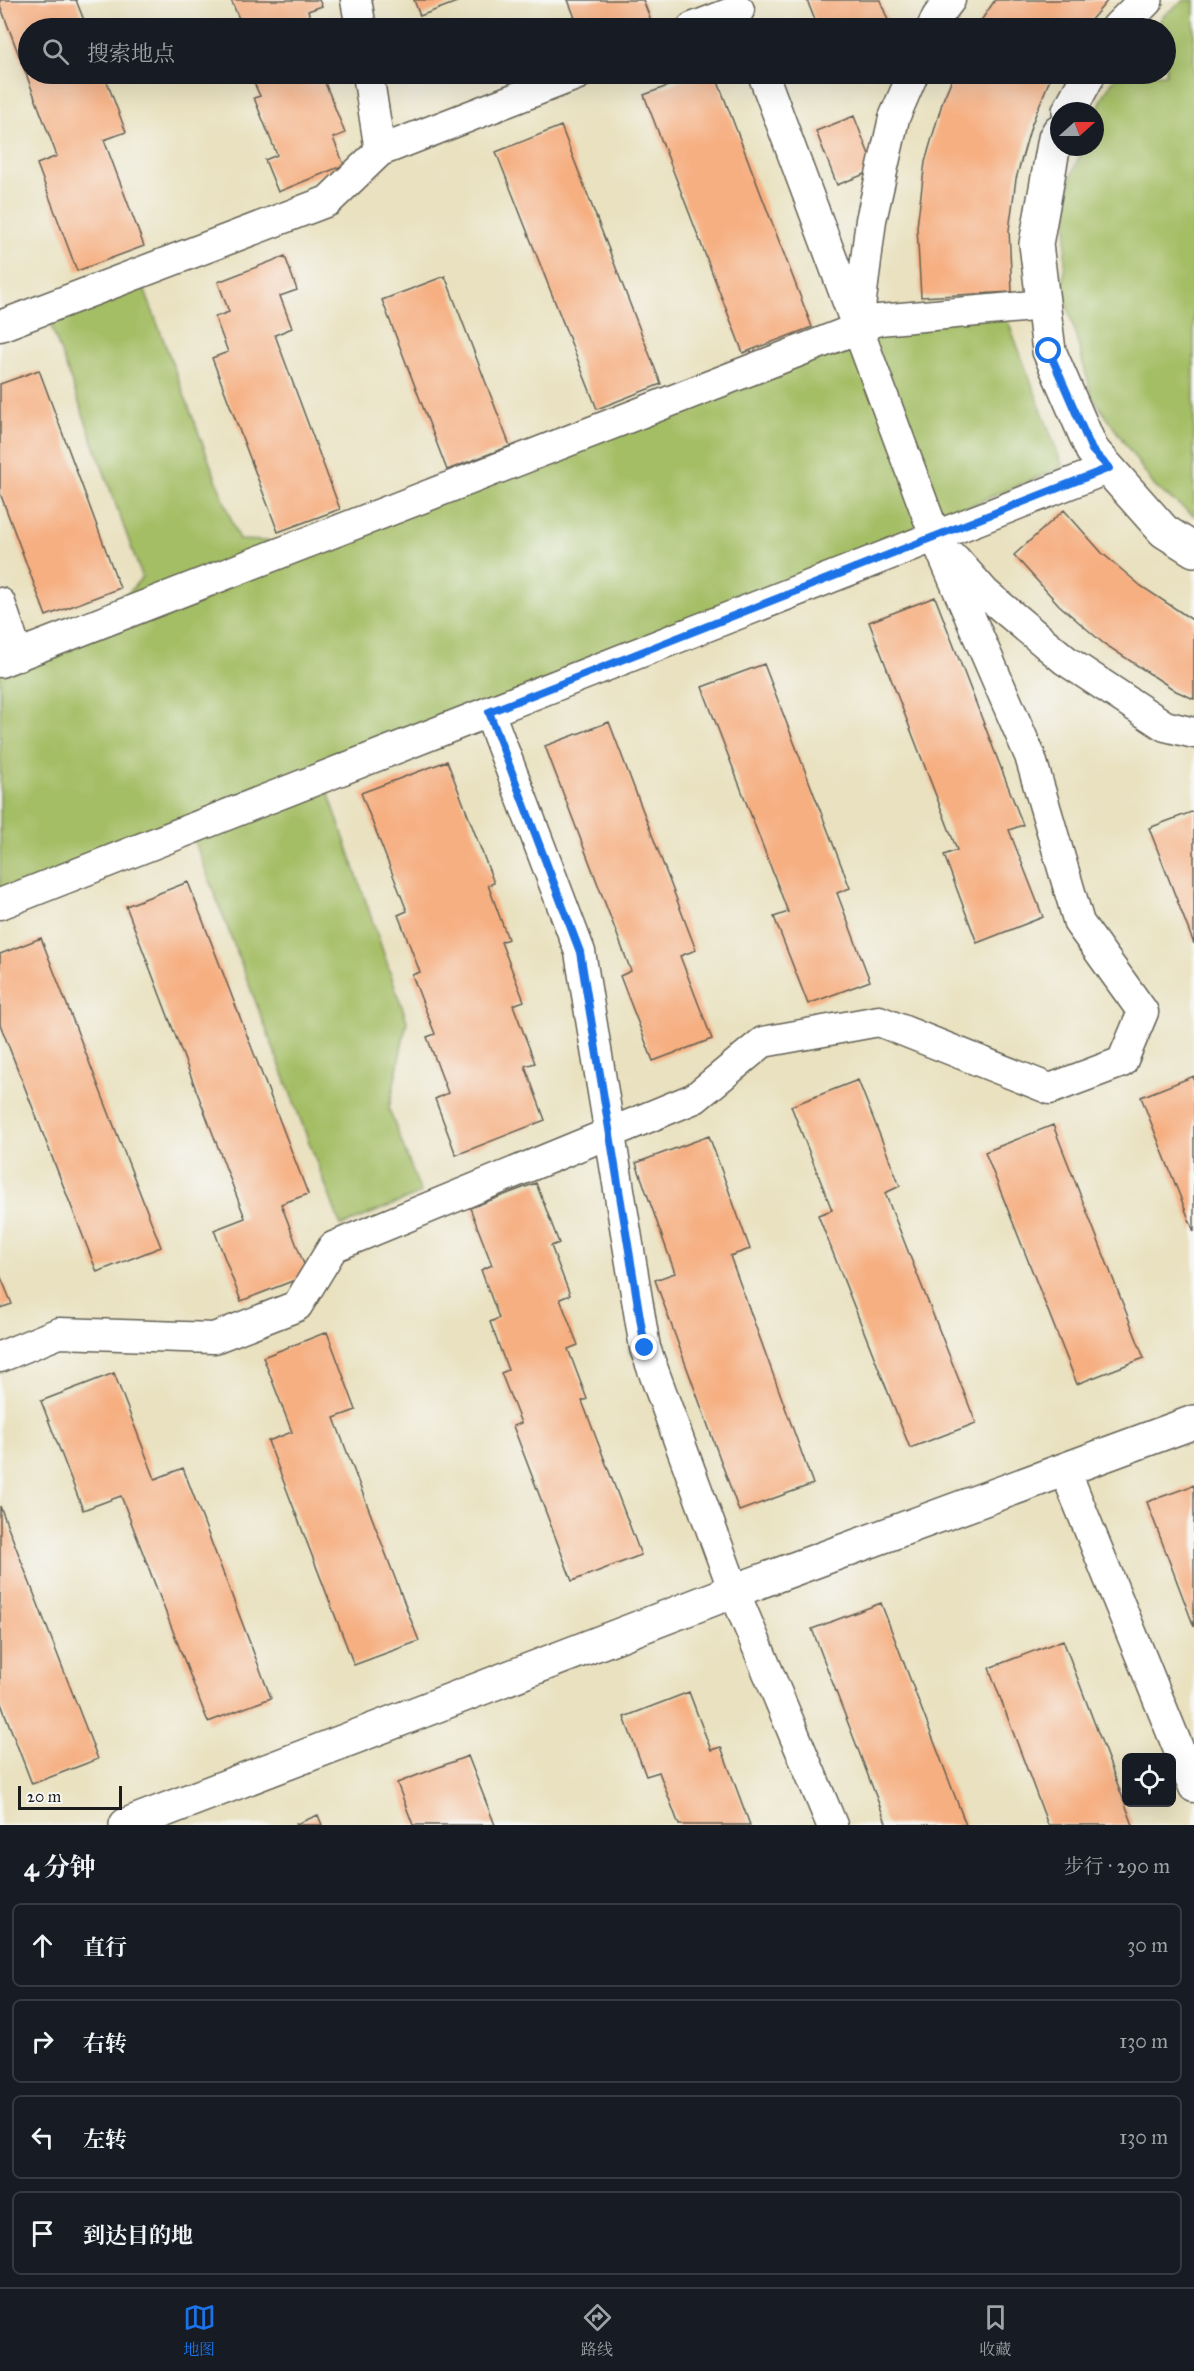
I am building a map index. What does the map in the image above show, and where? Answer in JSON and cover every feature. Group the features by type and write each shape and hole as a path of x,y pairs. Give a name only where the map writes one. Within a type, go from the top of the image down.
{"street":[{"path":"356,0 359,18"},
{"path":"937,18 950,0"},
{"path":"1128,18 1146,0"},
{"path":"725,18 741,13"},
{"path":"370,84 380,151"},
{"path":"0,326 328,201 380,151 552,84"},
{"path":"0,1357 59,1334 214,1338 297,1306 333,1247 695,1098 762,1042 879,1021 1050,1089 1122,1062 1143,1012 1079,923 1030,756 935,536 767,84"},
{"path":"857,328 871,220 894,118 909,84"},
{"path":"1074,102 1084,84"},
{"path":"1052,156 1036,244 1049,351 1092,450 1164,531 1194,550"},
{"path":"0,603 9,659 879,320 1044,305"},
{"path":"0,904 1109,468"},
{"path":"935,536 985,593 1065,660 1165,726 1194,734"},
{"path":"489,712 580,952 645,1348 734,1591 832,1825"},
{"path":"126,1825 169,1817 734,1591 1194,1422"},
{"path":"1065,1470 1194,1787"}],"green space":[{"path":"1185,0 1194,0 1194,516 1155,487 1092,396 1063,289 1070,179 1079,156 1104,156 1104,102 1100,102 1101,100 1111,84 1176,84 1176,18 1162,18"},
{"path":"142,283 239,540 328,543 912,315 1000,300 1063,467 481,709 324,780 407,1021 389,1109 421,1193 341,1226 191,832 0,908 0,659 108,617 142,577 49,320"}],"building":[{"path":"0,0 76,0 83,18 18,18 18,53"},
{"path":"231,0 319,0 322,6 308,11 311,18 239,18"},
{"path":"414,0 462,0 420,16"},
{"path":"568,0 643,0 650,18 575,18"},
{"path":"807,0 880,0 887,18 814,18"},
{"path":"995,0 1108,0 1093,18 983,18"},
{"path":"30,84 108,84 126,132 104,140 144,246 77,271 37,164 57,156"},
{"path":"255,84 326,84 345,133 333,138 344,165 278,192 265,160 277,155 254,98 260,96"},
{"path":"673,84 719,84 812,327 743,353 644,95"},
{"path":"950,84 1048,84 1031,126 1016,179 1009,230 1012,292 921,297 917,227 925,162"},
{"path":"854,116 875,170 837,185 816,131"},
{"path":"561,126 661,384 597,409 496,152"},
{"path":"285,256 297,290 280,296 292,328 275,335 340,509 278,532 212,358 228,352 215,317 229,312 218,282"},
{"path":"445,276 510,446 447,470 382,300"},
{"path":"39,370 120,588 46,616 0,493 0,384"},
{"path":"1064,510 1102,553 1141,586 1194,621 1194,699 1176,691 1103,643 1059,605 1014,555"},
{"path":"935,597 1023,825 1009,830 1043,917 977,943 944,855 957,850 869,622"},
{"path":"764,664 850,888 837,893 870,981 808,1004 774,917 788,912 702,687"},
{"path":"609,722 696,950 680,956 712,1039 653,1061 620,976 631,971 545,746"},
{"path":"447,761 494,883 488,885 508,939 501,942 524,1001 513,1005 535,1063 525,1066 545,1120 456,1155 435,1099 448,1093 427,1037 435,1034 412,975 420,972 398,915 407,911 361,793"},
{"path":"1194,811 1194,944 1149,828"},
{"path":"188,882 308,1194 281,1204 308,1275 241,1301 214,1230 245,1218 126,906"},
{"path":"41,938 161,1247 97,1272 0,1024 0,954"},
{"path":"1194,1076 1194,1232 1141,1097"},
{"path":"858,1080 900,1186 885,1193 976,1423 910,1448 818,1215 832,1210 791,1106"},
{"path":"1053,1125 1144,1358 1077,1384 985,1152"},
{"path":"709,1136 750,1249 730,1256 813,1484 739,1511 655,1280 675,1273 636,1163"},
{"path":"536,1183 559,1243 551,1246 570,1295 560,1299 578,1345 568,1349 587,1399 582,1401 641,1555 572,1581 513,1426 521,1423 501,1373 508,1370 490,1322 499,1318 481,1270 492,1265 470,1208"},
{"path":"0,1275 12,1304 0,1308"},
{"path":"327,1332 356,1410 334,1418 419,1641 354,1665 268,1441 292,1432 263,1357"},
{"path":"114,1373 155,1479 183,1468 271,1698 208,1722 121,1496 83,1510 41,1401"},
{"path":"1194,1485 1194,1627 1147,1502"},
{"path":"0,1506 98,1759 32,1784 0,1701"},
{"path":"881,1603 966,1825 887,1825 812,1629"},
{"path":"1063,1640 1122,1796 1122,1807 1126,1807 1133,1825 1048,1825 989,1668"},
{"path":"689,1692 711,1750 721,1747 750,1825 679,1825 659,1772 646,1776 624,1717"},
{"path":"468,1756 495,1825 413,1825 397,1783"},
{"path":"318,1815 322,1825 294,1825"}],"route":[{"path":"645,1348 580,952 489,712 1109,468 1092,450 1049,351"}]}
